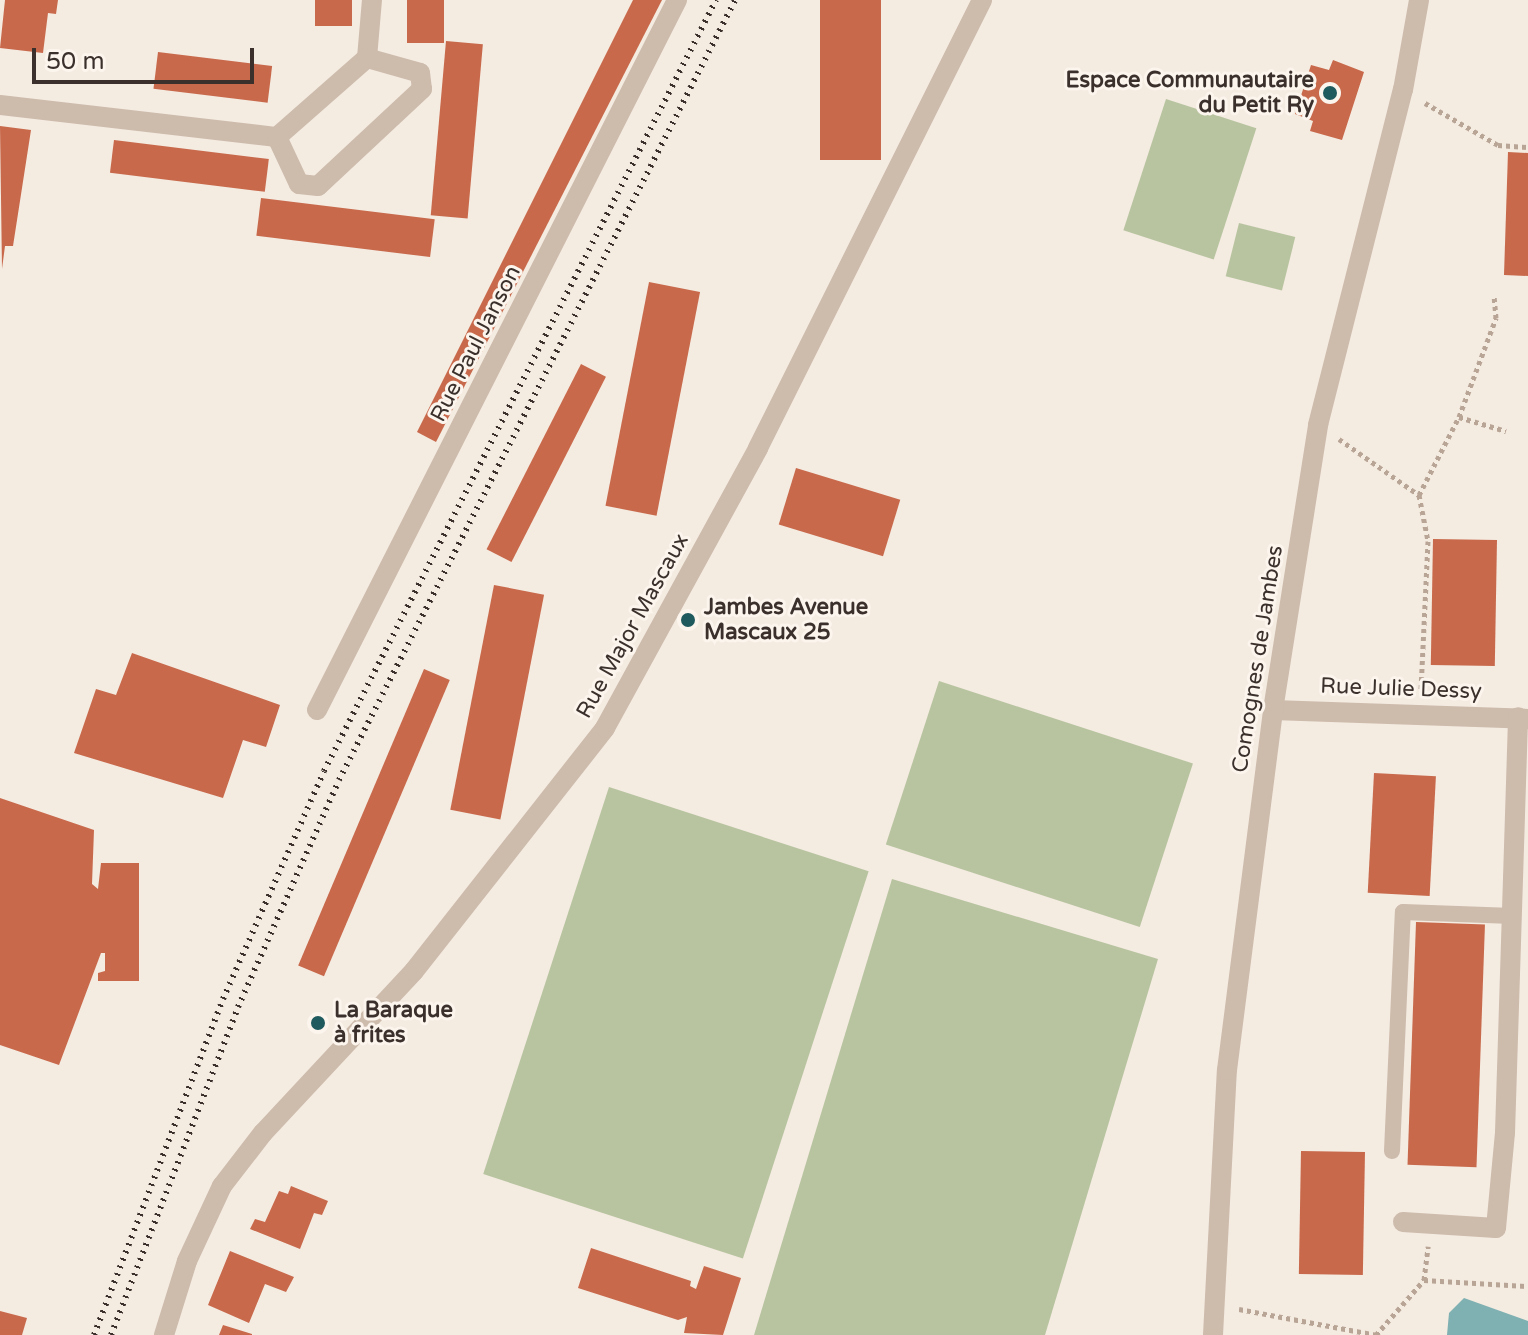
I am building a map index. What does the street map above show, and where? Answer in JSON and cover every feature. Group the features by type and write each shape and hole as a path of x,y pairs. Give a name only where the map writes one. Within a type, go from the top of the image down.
{"street":[{"path":"0,105 277,137 367,58 372,0"},
{"name":"Rue Paul Janson","path":"317,710 677,0"},
{"name":"Rue Major Mascaux","path":"164,1335 187,1261 222,1186 263,1133 414,971 605,728 758,448 982,0"},
{"name":"Comognes de Jambes","path":"1213,1335 1227,1070 1273,710 1318,425 1403,90 1419,0"},
{"path":"277,137 299,184 318,186 422,89 420,73 367,58"},
{"name":"Rue Julie Dessy","path":"1273,710 1523,718"},
{"path":"1403,1222 1496,1228 1523,718"}],"lane":[{"path":"1392,1151 1403,912 1513,916"}],"path":[{"path":"1403,90 1498,145 1528,147"},
{"path":"1420,713 1428,541 1419,495 1459,417 1496,318 1494,297"},
{"path":"1459,417 1506,431"},
{"path":"1318,425 1419,495"},
{"path":"1214,1306 1298,1316 1376,1335 1424,1280 1431,1224"},
{"path":"1424,1280 1528,1286"}],"green space":[{"path":"1166,99 1256,128 1214,260 1123,230"},
{"path":"1239,223 1295,237 1282,290 1226,276"},
{"path":"939,681 1193,764 1140,927 886,845"},
{"path":"609,787 869,871 743,1258 483,1174"},
{"path":"892,879 1158,959 1045,1335 754,1335"}],"water":[{"path":"1464,1298 1528,1321 1528,1335 1447,1335 1449,1313"}],"building":[{"path":"5,0 58,0 56,14 48,13 43,53 0,48"},
{"path":"315,0 352,0 352,26 315,26"},
{"path":"407,0 444,0 444,43 407,43"},
{"path":"633,0 662,0 436,442 417,432"},
{"path":"820,0 881,0 881,160 820,160"},
{"path":"446,41 483,44 468,219 431,215"},
{"path":"158,52 272,66 268,103 153,89"},
{"name":"Espace Communautaire du Petit Ry","path":"1333,60 1364,72 1342,140 1310,131 1313,121 1295,114 1311,65 1329,70"},
{"path":"0,126 31,130 13,246 5,246 2,269"},
{"path":"114,140 269,159 265,192 110,173"},
{"path":"1508,152 1528,153 1528,276 1504,275"},
{"path":"261,198 435,219 430,257 256,236"},
{"path":"649,282 700,292 657,516 605,506"},
{"path":"581,364 606,377 512,562 487,549"},
{"path":"796,468 900,500 883,556 779,524"},
{"path":"1433,539 1497,540 1495,666 1431,665"},
{"path":"494,585 544,595 500,820 450,810"},
{"path":"132,653 280,705 266,747 243,740 223,798 74,753 96,689 116,695"},
{"path":"424,669 450,680 324,976 298,965"},
{"path":"1374,773 1436,776 1430,896 1368,893"},
{"path":"0,798 94,830 92,884 98,889 101,863 139,863 139,981 98,981 98,973 105,971 105,953 101,953 59,1065 0,1045"},
{"path":"1416,922 1485,924 1476,1167 1408,1165"},
{"path":"1301,1151 1365,1152 1363,1275 1299,1274"},
{"path":"291,1186 328,1201 322,1215 314,1213 300,1249 250,1229 255,1219 265,1222 279,1191 288,1194"},
{"path":"591,1248 691,1281 690,1286 696,1289 704,1266 741,1278 723,1335 684,1333 687,1317 678,1320 578,1288"},
{"path":"230,1251 294,1277 286,1292 265,1284 249,1323 208,1305"},
{"path":"0,1311 27,1318 22,1335 0,1335"},
{"path":"223,1325 252,1334 252,1335 219,1335"}],"railway":[{"path":"94,1335 223,999 324,771 716,0"},
{"path":"111,1335 238,1007 339,780 735,0"}],"place":[{"name":"Espace Communautaire du Petit Ry","path":"1330,93"},
{"name":"Jambes Avenue Mascaux 25","path":"688,620"},
{"name":"La Baraque à frites","path":"318,1023"}]}
